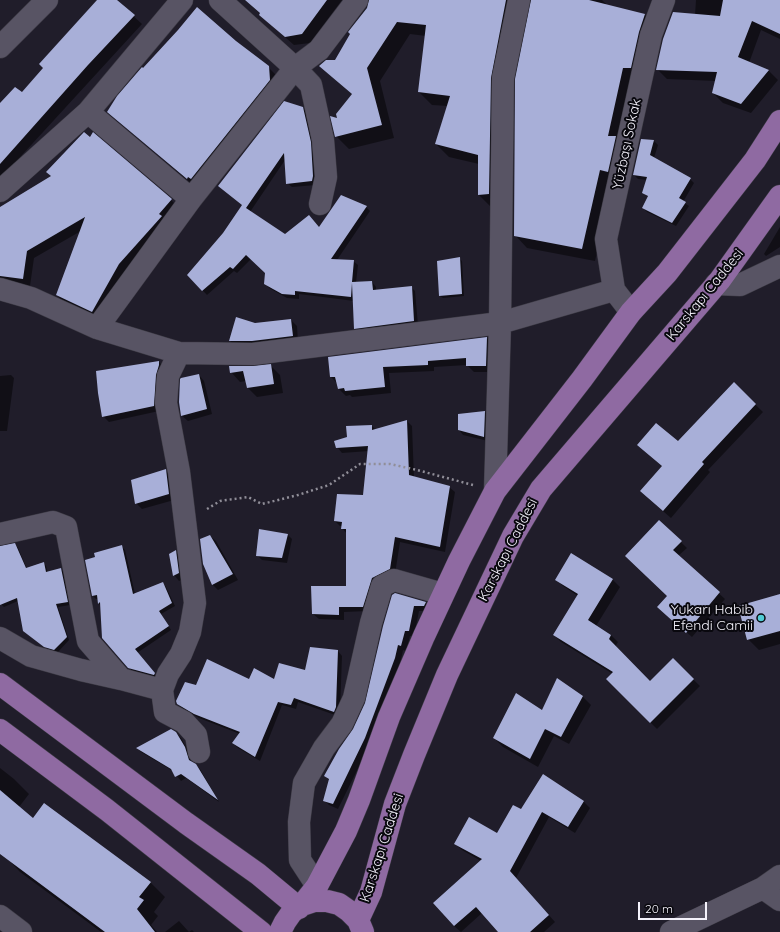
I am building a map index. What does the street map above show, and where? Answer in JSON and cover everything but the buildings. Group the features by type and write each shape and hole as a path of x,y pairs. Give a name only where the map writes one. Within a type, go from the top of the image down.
{"main road":[{"path":"301,906 317,886 346,831 389,718 443,594 495,491 582,379 631,312 667,273 715,212 755,160 780,122"},
{"name":"Karskapı Caddesi","path":"361,926 395,804 414,755 447,675 513,536 541,489 716,284 780,196"},
{"path":"0,684 186,823 301,906"},
{"path":"0,730 107,810 260,932"},
{"path":"280,932 284,922 292,912 301,906 314,901 327,901 339,904 349,911 361,926"}],"street":[{"path":"0,47 47,0"},
{"path":"0,191 88,112 182,0"},
{"path":"220,0 312,85 323,140 326,177 320,204"},
{"path":"98,328 191,199 295,68 319,50 357,0"},
{"path":"495,491 500,323 503,78 519,0"},
{"name":"Yüzbaşı Sokak","path":"614,290 606,239 651,35 664,0"},
{"path":"88,112 191,199"},
{"path":"716,284 740,285 780,266"},
{"path":"0,289 31,298 98,328 179,353 253,354 500,323 614,290 631,312"},
{"path":"179,353 168,376 166,403 179,472 195,603 190,632 181,654 168,674 162,690 165,712 184,722 196,735 199,752"},
{"path":"0,534 52,522 66,527 88,641 122,679"},
{"path":"317,886 300,860 299,822 304,782 324,748 342,724 354,698 370,623 382,586 394,580 443,594"},
{"path":"0,638 30,656 162,690"},
{"path":"62,664 88,641"},
{"path":"671,932 774,888"},
{"path":"0,916 21,932"}],"path":[{"path":"185,522 220,501 248,497 262,504 298,496 329,485 360,464 390,464 495,491"}],"place":[{"name":"Yukarı Habib Efendi Camii","path":"761,618"}]}
